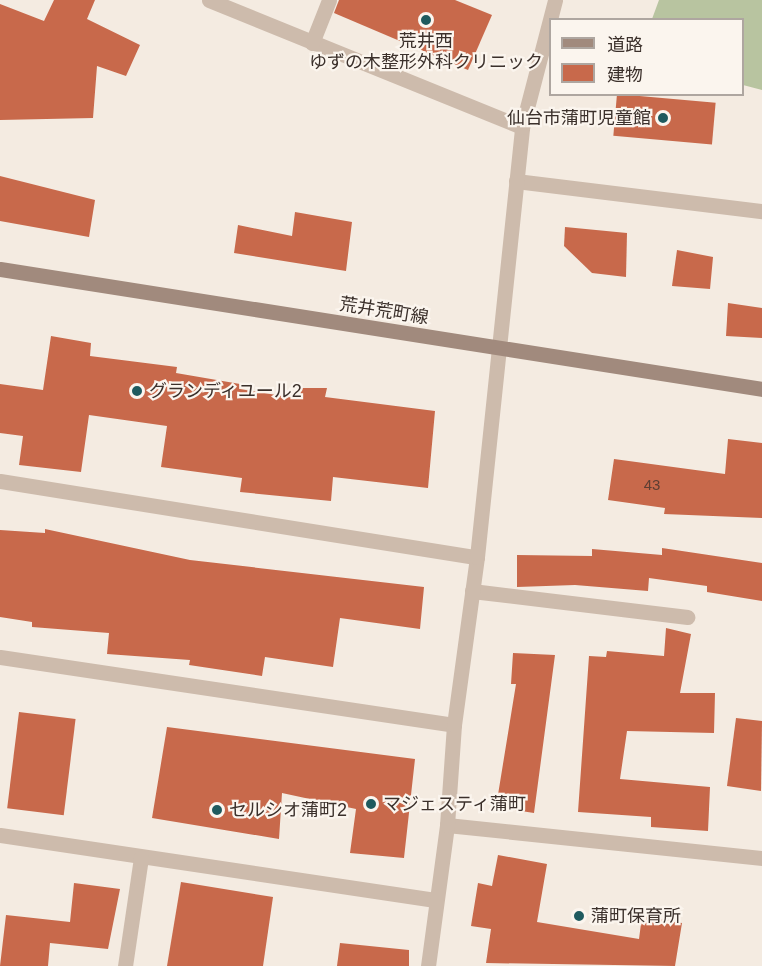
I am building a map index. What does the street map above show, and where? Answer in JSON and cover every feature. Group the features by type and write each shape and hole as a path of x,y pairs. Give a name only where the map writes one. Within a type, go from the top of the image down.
{"main road":[{"name":"荒井荒町線","path":"0,270 762,389"}],"street":[{"path":"210,0 522,127"},
{"path":"312,43 329,0"},
{"path":"550,18 555,0"},
{"path":"428,966 435,900 447,825 454,725 477,557 496,349 522,127 549,23"},
{"path":"516,181 762,211"},
{"path":"0,481 477,557"},
{"path":"472,591 687,617"},
{"path":"0,657 454,725"},
{"path":"447,825 762,858"},
{"path":"0,835 435,900"},
{"path":"126,966 141,857"}],"green space":[{"path":"659,0 762,0 762,90 744,85 744,18 652,18"}],"building":[{"path":"54,0 95,0 87,19 140,45 126,76 97,66 93,118 0,120 0,4 44,21"},
{"path":"339,0 455,0 492,15 468,70 334,13"},
{"name":"仙台市蒲町児童館","path":"617,96 716,103 712,144 613,136"},
{"path":"0,176 95,200 89,237 0,221"},
{"path":"295,212 352,222 346,271 234,253 238,225 292,236"},
{"path":"565,227 627,233 626,277 592,273 564,246"},
{"path":"677,250 713,257 710,289 672,286"},
{"path":"728,303 762,308 762,338 726,336"},
{"path":"51,336 91,343 90,356 177,367 176,373 240,384 240,389 300,399 301,388 327,388 325,397 435,411 428,488 333,477 331,501 240,492 242,478 161,467 167,426 89,415 81,472 19,465 23,436 0,433 0,384 43,390"},
{"path":"728,439 762,443 762,518 664,514 665,508 608,500 614,459 725,474"},
{"path":"45,529 190,560 424,587 420,629 340,618 333,667 265,657 262,676 189,665 190,660 107,654 109,633 32,627 32,622 0,617 0,530 45,533"},
{"path":"662,548 762,563 762,601 707,592 707,586 649,578 648,591 575,585 517,587 517,555 592,556 592,549 662,555"},
{"path":"666,628 691,634 680,693 715,693 714,733 627,731 620,779 710,787 708,831 651,827 651,817 578,812 589,656 606,657 607,651 664,656"},
{"path":"513,653 555,655 534,813 496,807 516,684 511,684"},
{"path":"19,712 76,719 64,815 7,808"},
{"path":"736,718 762,721 761,791 727,786"},
{"path":"167,727 415,759 404,858 350,853 356,809 282,793 279,839 152,818"},
{"path":"498,855 547,864 537,922 639,939 642,916 682,923 675,966 486,963 491,929 471,926 478,883 492,886"},
{"path":"181,882 273,897 263,966 167,966"},
{"path":"74,883 120,889 108,949 50,943 48,966 0,966 6,915 70,922"},
{"path":"340,943 409,950 409,966 337,966"}],"place":[{"name":"荒井西 ゆずの木整形外科クリニック","path":"426,20"},
{"name":"仙台市蒲町児童館","path":"663,118"},
{"name":"グランディユール2","path":"137,391"},
{"name":"マジェスティ蒲町","path":"371,804"},
{"name":"セルシオ蒲町2","path":"217,810"},
{"name":"蒲町保育所","path":"579,916"}]}
